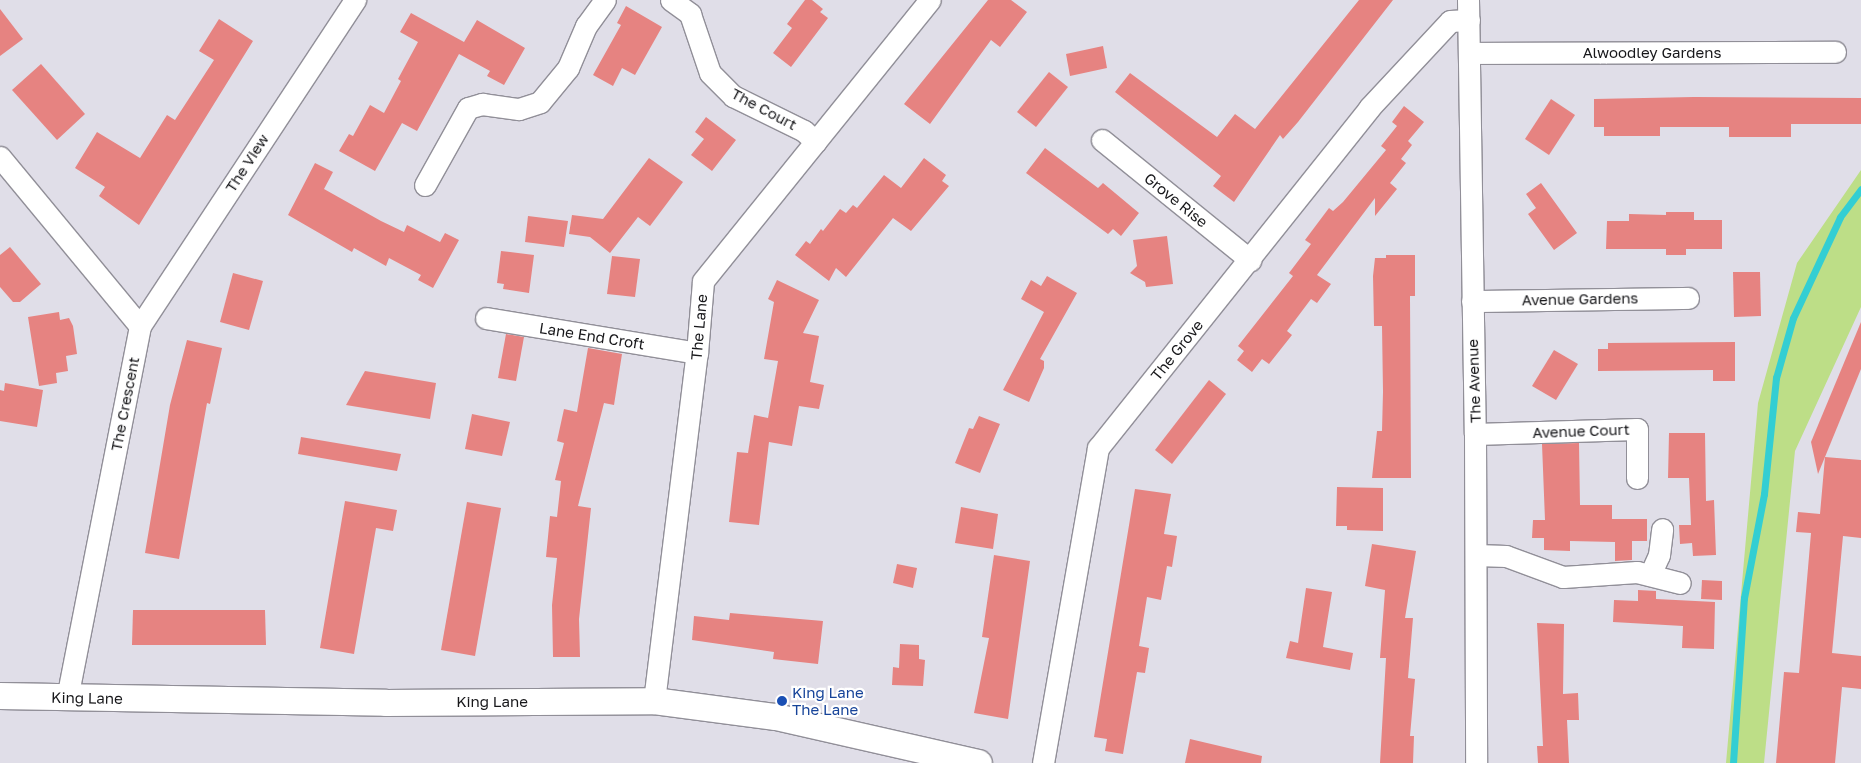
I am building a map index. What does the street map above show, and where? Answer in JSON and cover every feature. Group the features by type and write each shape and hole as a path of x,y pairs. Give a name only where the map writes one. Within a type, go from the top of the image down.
{"street":[{"name":"The View","path":"140,326 355,0"},
{"path":"425,185 468,108 482,104 519,109 540,102 568,68 586,26 606,0"},
{"name":"The Court","path":"672,0 690,14 710,73 733,96 804,131 816,142"},
{"name":"The Lane","path":"654,701 697,353 703,281 930,0"},
{"name":"The Avenue","path":"1469,10 1472,301 1476,434 1476,763"},
{"name":"The Grove","path":"1043,763 1098,448 1250,260 1369,108 1450,21 1469,10"},
{"name":"Alwoodley Gardens","path":"1469,53 1835,52"},
{"name":"Grove Rise","path":"1102,140 1250,260"},
{"path":"0,158 140,326"},
{"name":"Avenue Gardens","path":"1472,301 1688,298"},
{"name":"Lane End Croft","path":"486,318 697,353"},
{"name":"The Crescent","path":"67,698 140,326"},
{"name":"Avenue Court","path":"1476,434 1637,429 1637,478"},
{"path":"1650,575 1659,555 1662,528"},
{"path":"1476,555 1506,556 1563,577 1637,572 1680,583"},
{"name":"King Lane","path":"0,696 386,703 654,701 776,717 979,763"}],"green space":[{"path":"1861,170 1861,307 1795,451 1764,763 1726,763 1758,403 1797,263"}],"building":[{"path":"805,0 812,0 823,9 820,12 828,18 791,67 773,53 792,28 787,24"},
{"path":"988,0 1011,0 1027,12 1000,47 991,40 930,124 904,104"},
{"path":"1359,0 1393,0 1298,122 1283,139 1280,135 1234,202 1213,186 1221,176 1115,92 1130,73 1217,137 1235,114 1255,129"},
{"path":"626,6 662,27 635,75 622,68 613,86 593,75 621,25 617,23"},
{"path":"0,9 23,39 0,56"},
{"path":"411,13 464,42 477,20 525,48 504,85 487,76 490,71 459,54 417,131 402,123 375,171 339,151 349,134 353,136 370,105 384,113 401,81 398,79 418,42 400,32"},
{"path":"219,19 253,41 139,225 99,196 105,187 75,168 97,132 140,158 167,115 175,120 214,60 199,51"},
{"path":"1103,46 1107,68 1070,76 1066,54"},
{"path":"41,64 85,114 57,140 12,90"},
{"path":"1049,72 1068,87 1036,127 1017,112"},
{"path":"1694,97 1861,98 1861,124 1791,124 1791,137 1729,137 1729,127 1660,127 1660,136 1604,136 1604,127 1594,127 1594,99"},
{"path":"1551,99 1575,115 1549,155 1525,139"},
{"path":"1404,106 1424,122 1408,141 1412,145 1401,159 1406,163 1390,183 1397,189 1375,216 1375,198 1317,275 1331,284 1317,303 1311,299 1287,331 1292,335 1269,364 1262,359 1252,372 1237,360 1244,351 1238,346 1293,276 1289,273 1311,244 1305,240 1329,208 1333,211 1343,202 1386,150 1381,146 1397,126 1392,122"},
{"path":"706,117 736,140 712,171 691,155 704,139 695,132"},
{"path":"1045,148 1098,188 1103,183 1139,213 1121,236 1113,229 1108,234 1026,173"},
{"path":"649,158 683,182 650,226 638,217 610,253 590,237 569,234 572,215 603,219"},
{"path":"924,158 946,175 942,181 949,186 911,231 893,218 846,277 836,268 829,281 795,255 806,241 810,244 821,229 823,231 840,209 846,213 853,205 857,208 884,175 901,188"},
{"path":"315,163 333,172 324,189 381,221 404,232 407,225 440,242 445,233 459,240 433,288 418,280 421,275 389,258 386,266 354,248 352,252 288,215"},
{"path":"1541,183 1577,233 1554,250 1528,214 1536,208 1526,194"},
{"path":"1666,212 1694,212 1694,220 1722,220 1722,249 1686,249 1686,255 1666,255 1666,249 1606,249 1607,221 1629,221 1629,214 1666,215"},
{"path":"528,216 568,221 564,247 525,242"},
{"path":"1167,236 1173,284 1146,287 1145,282 1130,273 1137,266 1133,240"},
{"path":"10,247 41,284 20,302 13,302 0,287 0,255"},
{"path":"501,251 534,255 529,293 503,289 504,284 497,283"},
{"path":"1386,255 1415,255 1415,296 1410,296 1411,478 1372,478 1377,431 1382,431 1383,392 1382,326 1374,326 1373,276 1375,258 1386,258"},
{"path":"612,256 640,259 635,297 607,294"},
{"path":"1733,272 1760,272 1761,316 1734,317"},
{"path":"233,273 263,281 249,330 220,322"},
{"path":"1047,276 1077,293 1040,359 1044,361 1044,368 1029,402 1003,390 1044,312 1021,299 1031,280 1041,286"},
{"path":"777,280 819,300 803,333 819,336 810,382 824,385 819,409 799,406 792,446 769,442 759,525 729,522 737,452 748,453 754,415 768,418 778,361 764,359 774,302 768,299"},
{"path":"59,312 60,320 69,318 73,326 77,354 66,356 68,371 56,373 57,383 39,386 28,317"},
{"path":"1861,322 1861,369 1818,474 1811,442"},
{"path":"506,334 524,337 516,381 498,378"},
{"path":"187,340 222,348 210,404 207,403 179,559 145,553 170,405"},
{"path":"1735,342 1735,381 1713,381 1713,370 1598,371 1598,349 1608,349 1608,343"},
{"path":"588,348 622,354 614,405 604,403 578,506 591,508 579,619 580,657 553,657 552,605 557,558 546,557 550,516 557,517 561,481 555,480 564,443 557,441 564,409 577,412"},
{"path":"1554,350 1578,364 1556,400 1532,386"},
{"path":"365,371 436,383 430,419 346,405"},
{"path":"1209,380 1226,394 1172,464 1155,450"},
{"path":"5,383 43,390 37,427 0,421 0,390 4,391"},
{"path":"472,414 510,422 502,456 465,449"},
{"path":"979,416 1000,424 980,473 955,463 969,428 973,429"},
{"path":"1669,433 1705,433 1706,501 1714,500 1716,555 1693,556 1692,543 1680,544 1679,525 1691,525 1689,478 1668,478"},
{"path":"301,437 401,454 397,471 298,454"},
{"path":"1579,443 1580,505 1612,505 1612,519 1647,519 1647,541 1632,541 1632,560 1615,561 1615,542 1570,541 1570,551 1544,550 1544,538 1532,538 1533,520 1545,520 1542,444"},
{"path":"1825,457 1861,460 1861,538 1843,536 1832,653 1861,656 1861,689 1842,687 1835,763 1776,763 1784,672 1799,673 1811,533 1796,532 1798,512 1820,514"},
{"path":"1337,487 1383,488 1383,531 1347,530 1347,526 1336,526"},
{"path":"1135,489 1171,494 1164,534 1177,536 1172,567 1167,566 1161,600 1147,597 1139,646 1149,648 1145,673 1137,672 1123,754 1105,751 1107,739 1094,737"},
{"path":"345,501 397,510 393,531 376,528 354,654 320,648"},
{"path":"467,502 501,508 475,656 441,650"},
{"path":"961,507 998,514 993,549 955,543"},
{"path":"1372,544 1416,551 1405,618 1413,618 1408,678 1415,679 1410,736 1414,736 1413,763 1380,763 1386,658 1380,658 1385,590 1365,586"},
{"path":"994,555 1030,561 1008,719 974,713 989,638 982,637"},
{"path":"897,564 917,568 913,588 893,583"},
{"path":"1702,580 1722,581 1722,600 1701,599"},
{"path":"1306,588 1332,592 1323,647 1353,653 1350,670 1286,658 1290,641 1298,643"},
{"path":"1638,590 1656,591 1656,599 1715,602 1714,649 1682,648 1683,626 1613,622 1614,600 1638,601"},
{"path":"133,610 265,610 266,645 132,645"},
{"path":"730,613 823,621 818,664 773,659 774,652 692,640 694,616 729,620"},
{"path":"1537,623 1564,624 1563,694 1578,693 1579,720 1567,720 1569,763 1538,763 1537,746 1543,746"},
{"path":"900,644 919,645 919,659 925,660 923,686 892,685 893,667 899,668"},
{"path":"1190,739 1262,756 1261,763 1185,763"}],"waterway":[{"path":"1733,763 1744,598 1764,494 1776,378 1793,318 1840,217 1861,189"}],"place":[{"name":"King Lane The Lane","path":"782,701"}]}
